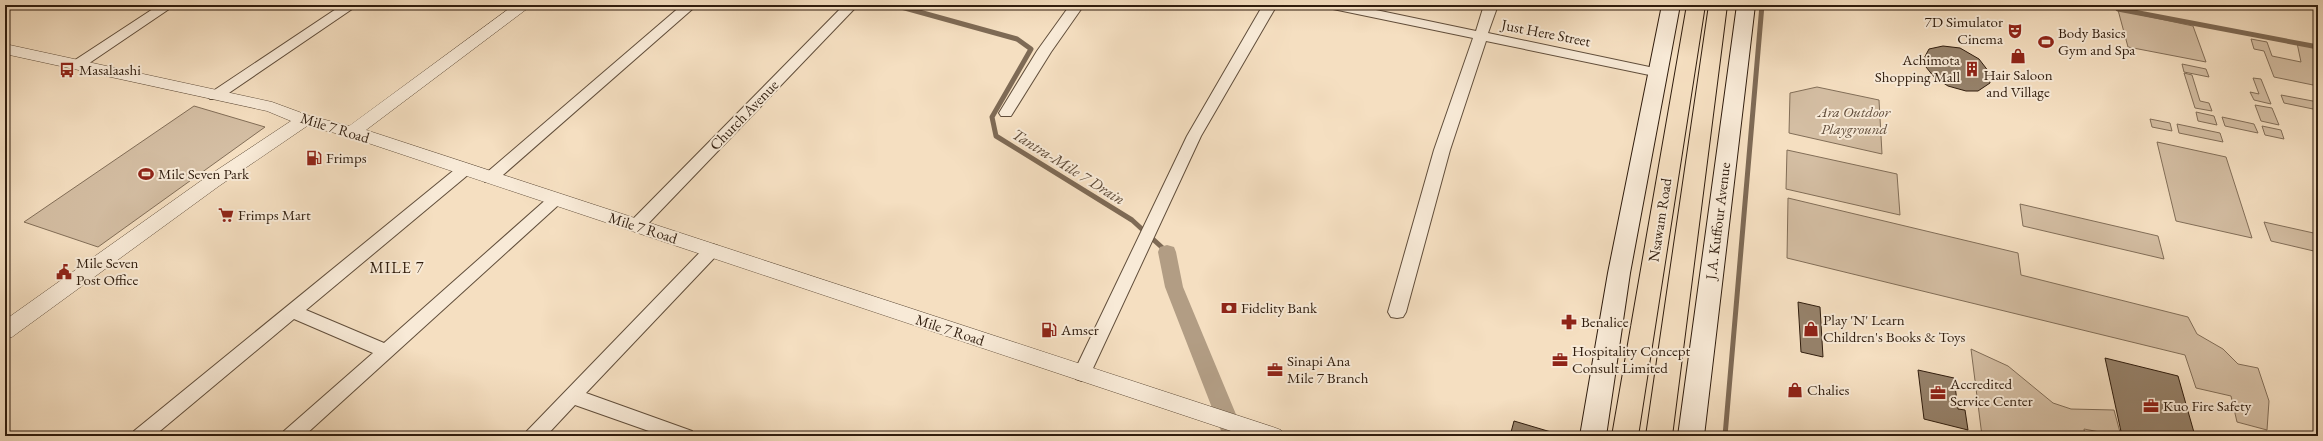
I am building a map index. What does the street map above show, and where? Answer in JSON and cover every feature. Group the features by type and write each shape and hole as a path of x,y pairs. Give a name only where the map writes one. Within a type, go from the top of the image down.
{"highway":[{"name":"Nsawam Road","path":"1625,436 1696,5"},
{"name":"Nsawam Road","path":"1659,436 1718,5"}],"main road":[{"path":"1593,436 1619,273 1671,5"},
{"name":"J.A. Kuffour Avenue","path":"1691,436 1746,5"}],"street":[{"path":"77,65 168,5"},
{"path":"215,96 351,5"},
{"path":"352,132 524,5"},
{"path":"490,178 690,5"},
{"name":"Church Avenue","path":"637,225 851,5"},
{"path":"1006,113 1044,51 1077,5"},
{"path":"1082,374 1141,245 1158,213 1194,136 1270,5"},
{"name":"Just Here Street","path":"1333,5 1480,37 1659,73"},
{"path":"1397,312 1442,150 1491,5"},
{"name":"Mile 7 Road","path":"5,49 215,96 272,107 304,120 352,132 1273,436"},
{"path":"5,331 212,182 304,120"},
{"path":"141,436 464,170"},
{"path":"291,436 556,200"},
{"path":"534,436 712,250"},
{"path":"292,311 386,351"},
{"path":"572,396 685,436"}],"green space":[{"path":"2118,10 2193,26 2206,62 2128,47"},
{"path":"2251,39 2267,42 2272,56 2301,62 2297,43 2318,47 2318,86 2274,77 2264,51 2254,49"},
{"path":"2182,64 2206,69 2209,77 2184,72"},
{"path":"2184,73 2192,75 2200,101 2209,103 2212,111 2195,108"},
{"path":"2253,78 2261,79 2271,104 2254,100 2250,92 2259,94"},
{"name":"Ara Outdoor Playground","path":"1817,87 1879,100 1882,154 1789,133 1790,93"},
{"path":"2281,95 2318,102 2318,110 2284,103"},
{"path":"2255,105 2272,108 2279,125 2261,121"},
{"name":"Mile Seven Park","path":"194,106 265,127 98,247 24,222"},
{"path":"2196,112 2214,116 2217,125 2198,121"},
{"path":"2222,117 2254,124 2258,133 2225,126"},
{"path":"2150,119 2170,123 2172,131 2152,127"},
{"path":"2177,124 2220,133 2223,142 2179,133"},
{"path":"2262,126 2281,130 2284,139 2265,135"},
{"path":"2157,142 2226,157 2252,238 2176,221"},
{"path":"1787,150 1897,174 1900,215 1786,189"},
{"path":"1788,198 2018,253 2021,275 2188,317 2197,334 2223,349 2238,364 2258,368 2269,401 2267,430 2237,422 2231,396 2196,388 2185,355 1787,258"},
{"path":"2020,204 2158,236 2164,259 2023,226"},
{"path":"2264,222 2318,234 2318,252 2271,241"},
{"path":"1971,349 2008,366 2053,403 2071,409 2114,410 2121,436 2084,429 2085,436 1982,436"}],"building":[{"name":"Achimota Shopping Mall","path":"1943,46 1960,48 1979,59 1989,72 1990,83 1978,91 1966,91 1948,86 1934,77 1922,62 1929,49"},
{"name":"Play 'N' Learn Children's Books & Toys","path":"1798,302 1820,307 1823,357 1801,352"},
{"name":"Kuo Fire Safety","path":"2105,358 2178,376 2195,436 2122,436"},
{"name":"Accredited Service Center","path":"1918,370 1954,378 1958,409 1965,410 1968,430 1924,419"},
{"path":"1514,421 1551,432 1551,436 1510,436"}],"waterway":[{"name":"Tantra-Mile 7 Drain","path":"894,5 1017,39 1031,49 992,117 996,136 1132,220 1167,252"},
{"path":"1725,436 1762,5"},
{"path":"2118,9 2318,47"},
{"path":"1167,252 1174,287 1234,436"}],"place":[{"name":"7D Simulator Cinema","path":"2015,31"},
{"name":"Body Basics Gym and Spa","path":"2046,42"},
{"name":"Hair Saloon and Village","path":"2018,56"},
{"name":"Achimota Shopping Mall","path":"1972,69"},
{"name":"Masalaashi","path":"67,70"},
{"name":"Frimps","path":"314,158"},
{"name":"Mile Seven Park","path":"146,174"},
{"name":"Frimps Mart","path":"226,215"},
{"name":"Mile Seven Post Office","path":"64,272"},
{"name":"Fidelity Bank","path":"1229,308"},
{"name":"Benalice","path":"1569,322"},
{"name":"Play 'N' Learn Children's Books & Toys","path":"1811,329"},
{"name":"Amser","path":"1049,330"},
{"name":"Hospitality Concept Consult Limited","path":"1560,360"},
{"name":"Sinapi Ana Mile 7 Branch","path":"1275,370"},
{"name":"Chalies","path":"1795,390"},
{"name":"Accredited Service Center","path":"1938,393"},
{"name":"Kuo Fire Safety","path":"2151,406"}],"district":[{"name":"MILE 7","path":"397,267"}]}
